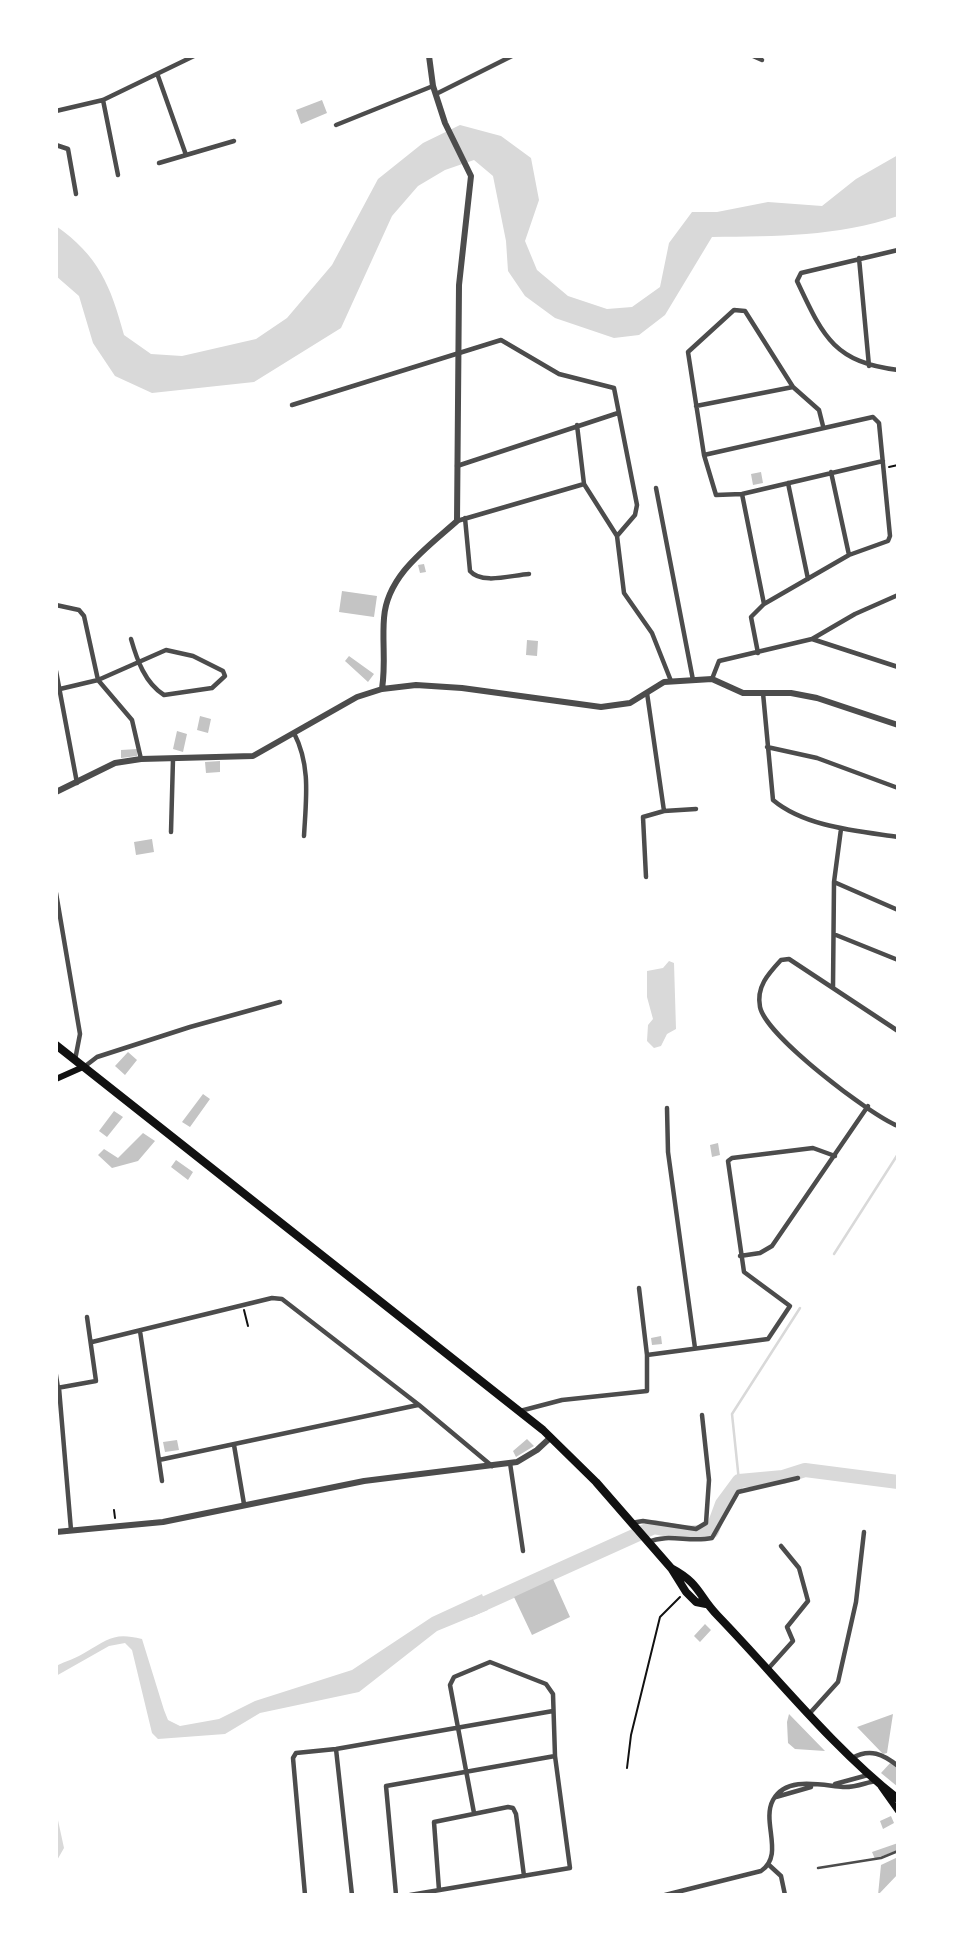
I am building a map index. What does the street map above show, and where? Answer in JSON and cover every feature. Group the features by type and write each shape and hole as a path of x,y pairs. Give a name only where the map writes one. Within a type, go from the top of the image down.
{"highway":[{"path":"56,1045 551,1437 671,1568 696,1602 706,1604"},
{"path":"671,1568 685,1576 704,1595 706,1604 767,1670 873,1779 898,1799"}],"main road":[{"path":"56,1079 83,1067"},
{"path":"873,1779 898,1811"}],"street":[{"path":"56,111 103,100 158,76 194,56"},
{"path":"429,56 435,94 445,123 468,170 470,195 460,259 457,356 457,466 461,519 470,571 483,578 528,573"},
{"path":"435,94 512,56"},
{"path":"753,56 762,60"},
{"path":"158,76 186,155"},
{"path":"336,125 433,86"},
{"path":"103,100 118,175"},
{"path":"159,163 234,141"},
{"path":"56,145 68,149 76,194"},
{"path":"898,250 797,276 816,321 839,352 869,367 898,370"},
{"path":"859,258 869,367"},
{"path":"823,426 814,404 793,387 744,311 739,309 688,352 704,455 716,495 742,494 883,461"},
{"path":"292,405 457,356 501,340 559,374 614,388 637,510 617,536"},
{"path":"695,406 793,387"},
{"path":"457,466 618,412"},
{"path":"704,455 823,426 877,418 890,536 884,544 849,555 764,604 751,617 758,653"},
{"path":"577,425 584,484 617,536 624,593 652,633 671,681"},
{"path":"831,472 849,555"},
{"path":"788,483 808,579"},
{"path":"382,689 386,661 383,621 390,593 402,572 461,519 584,484"},
{"path":"656,488 693,680"},
{"path":"742,494 764,604"},
{"path":"712,679 719,661 812,639 855,614 898,595"},
{"path":"56,605 79,610 84,616 98,680 132,720 141,758"},
{"path":"60,689 98,680 137,660 173,650 193,656 225,673 212,688 171,696 153,686 137,660 131,639"},
{"path":"812,639 898,667"},
{"path":"56,671 77,783"},
{"path":"56,792 115,763 141,758 253,755 338,705 382,689 440,686 601,707 631,703 657,685 671,681 712,679 743,693 791,693 817,698 898,726"},
{"path":"763,693 773,800 783,808 841,829 898,837"},
{"path":"647,694 664,811"},
{"path":"294,733 304,752 307,769 304,836"},
{"path":"767,747 817,758 898,788"},
{"path":"171,832 173,758"},
{"path":"646,877 643,817 664,811 696,809"},
{"path":"833,987 834,882 841,829"},
{"path":"834,882 898,910"},
{"path":"56,893 80,1034 75,1060"},
{"path":"835,935 898,960"},
{"path":"898,1031 789,960 781,960 764,978 759,1000 761,1012 774,1031 809,1066 898,1126"},
{"path":"83,1067 97,1057 136,1044 280,1002"},
{"path":"740,1256 760,1253 772,1246 868,1105"},
{"path":"667,1108 668,1152 695,1348"},
{"path":"647,1355 768,1339 789,1313 788,1302 744,1272 729,1161 732,1157 813,1148 835,1156"},
{"path":"520,1411 562,1400 643,1394 649,1386 639,1288"},
{"path":"92,1342 272,1298 282,1299 419,1405 492,1466"},
{"path":"72,1530 57,1388 96,1381 87,1317"},
{"path":"139,1331 162,1481"},
{"path":"159,1460 419,1405"},
{"path":"632,1526 643,1521 696,1529 706,1523 709,1480 702,1415"},
{"path":"56,1532 176,1520 387,1477 510,1464 537,1450 551,1437"},
{"path":"234,1445 244,1504"},
{"path":"510,1464 523,1551"},
{"path":"645,1541 664,1536 683,1541 712,1538 738,1492 797,1478"},
{"path":"810,1713 838,1682 856,1602 864,1532"},
{"path":"767,1670 791,1643 792,1637 787,1627 808,1601 799,1568 781,1546"},
{"path":"410,1895 570,1868 555,1756 553,1694 546,1684 485,1663 451,1681 474,1814"},
{"path":"304,1895 293,1758 296,1753 337,1749 553,1711"},
{"path":"337,1749 352,1895"},
{"path":"852,1758 864,1752 887,1756 898,1766"},
{"path":"396,1895 386,1786 555,1756"},
{"path":"665,1895 761,1871 769,1865 773,1853 770,1809 775,1797 793,1784 834,1785 873,1779"},
{"path":"834,1785 844,1787 873,1779"},
{"path":"775,1797 814,1786"},
{"path":"439,1890 434,1822 474,1814 513,1808 524,1876"},
{"path":"769,1865 781,1876 785,1895"},
{"path":"479,1885 480,1895"}],"lane":[{"path":"56,1369 57,1388"},
{"path":"818,1868 881,1858 898,1852"}],"path":[{"path":"883,468 898,465"},
{"path":"243,1305 247,1326"},
{"path":"114,1510 116,1526"},
{"path":"628,1768 632,1735 660,1617 686,1591"}],"shaded area":[{"path":"460,125 501,136 531,158 539,200 525,241 537,270 568,296 607,309 632,307 660,287 669,243 692,212 717,212 768,202 822,206 856,179 898,155 898,216 829,232 712,237 665,315 639,335 614,338 555,318 525,296 508,271 506,241 493,176 474,160 445,170 418,186 392,216 341,328 254,382 152,393 115,376 93,343 79,296 56,276 56,226 93,260 114,301 124,335 151,354 182,356 256,339 287,318 332,265 378,179 423,143"},
{"path":"669,961 674,963 676,1029 667,1034 661,1046 654,1048 647,1041 648,1025 653,1019 647,997 647,971 663,968"},
{"path":"482,1594 488,1610 437,1631 359,1692 260,1713 225,1734 158,1739 152,1733 132,1650 125,1643 109,1646 56,1676 56,1666 106,1640 125,1636 142,1639 168,1720 180,1726 219,1719 255,1701 352,1670 432,1617"},
{"path":"56,1811 64,1848 56,1862"}],"building":[{"path":"322,100 327,113 301,124 296,110"},
{"path":"761,472 763,483 753,485 751,474"},
{"path":"424,564 426,572 420,573 418,565"},
{"path":"342,591 377,596 374,617 339,612"},
{"path":"527,640 538,641 537,656 526,655"},
{"path":"349,656 374,674 368,682 345,661"},
{"path":"200,716 211,719 208,733 197,730"},
{"path":"177,731 187,734 183,752 173,749"},
{"path":"137,749 137,756 121,758 121,750"},
{"path":"220,761 220,772 206,773 205,762"},
{"path":"152,839 154,852 136,855 134,842"},
{"path":"128,1052 137,1060 125,1075 115,1066"},
{"path":"203,1094 210,1099 190,1127 182,1122"},
{"path":"114,1111 123,1117 107,1137 99,1131"},
{"path":"143,1133 155,1141 138,1161 112,1168 98,1155 104,1149 118,1158"},
{"path":"718,1143 720,1155 712,1157 710,1145"},
{"path":"176,1160 193,1172 188,1180 171,1167"},
{"path":"661,1336 662,1344 652,1345 651,1338"},
{"path":"527,1439 534,1446 516,1457 513,1451"},
{"path":"177,1440 179,1450 165,1452 163,1442"},
{"path":"553,1579 570,1617 532,1635 514,1597"},
{"path":"705,1624 711,1630 700,1642 694,1636"},
{"path":"789,1714 825,1751 795,1749 788,1743"},
{"path":"893,1714 887,1753 883,1754 857,1727"},
{"path":"892,1761 898,1766 898,1787 881,1773"},
{"path":"891,1816 894,1823 883,1829 880,1821"},
{"path":"898,1843 898,1850 875,1859 872,1852"},
{"path":"898,1857 898,1874 878,1895 881,1865"}],"waterway":[{"path":"834,1254 898,1154"},
{"path":"739,1481 732,1414 800,1308"},
{"path":"470,1610 654,1527 686,1533 712,1531 722,1504 739,1481 783,1477 805,1470 898,1482"}]}
